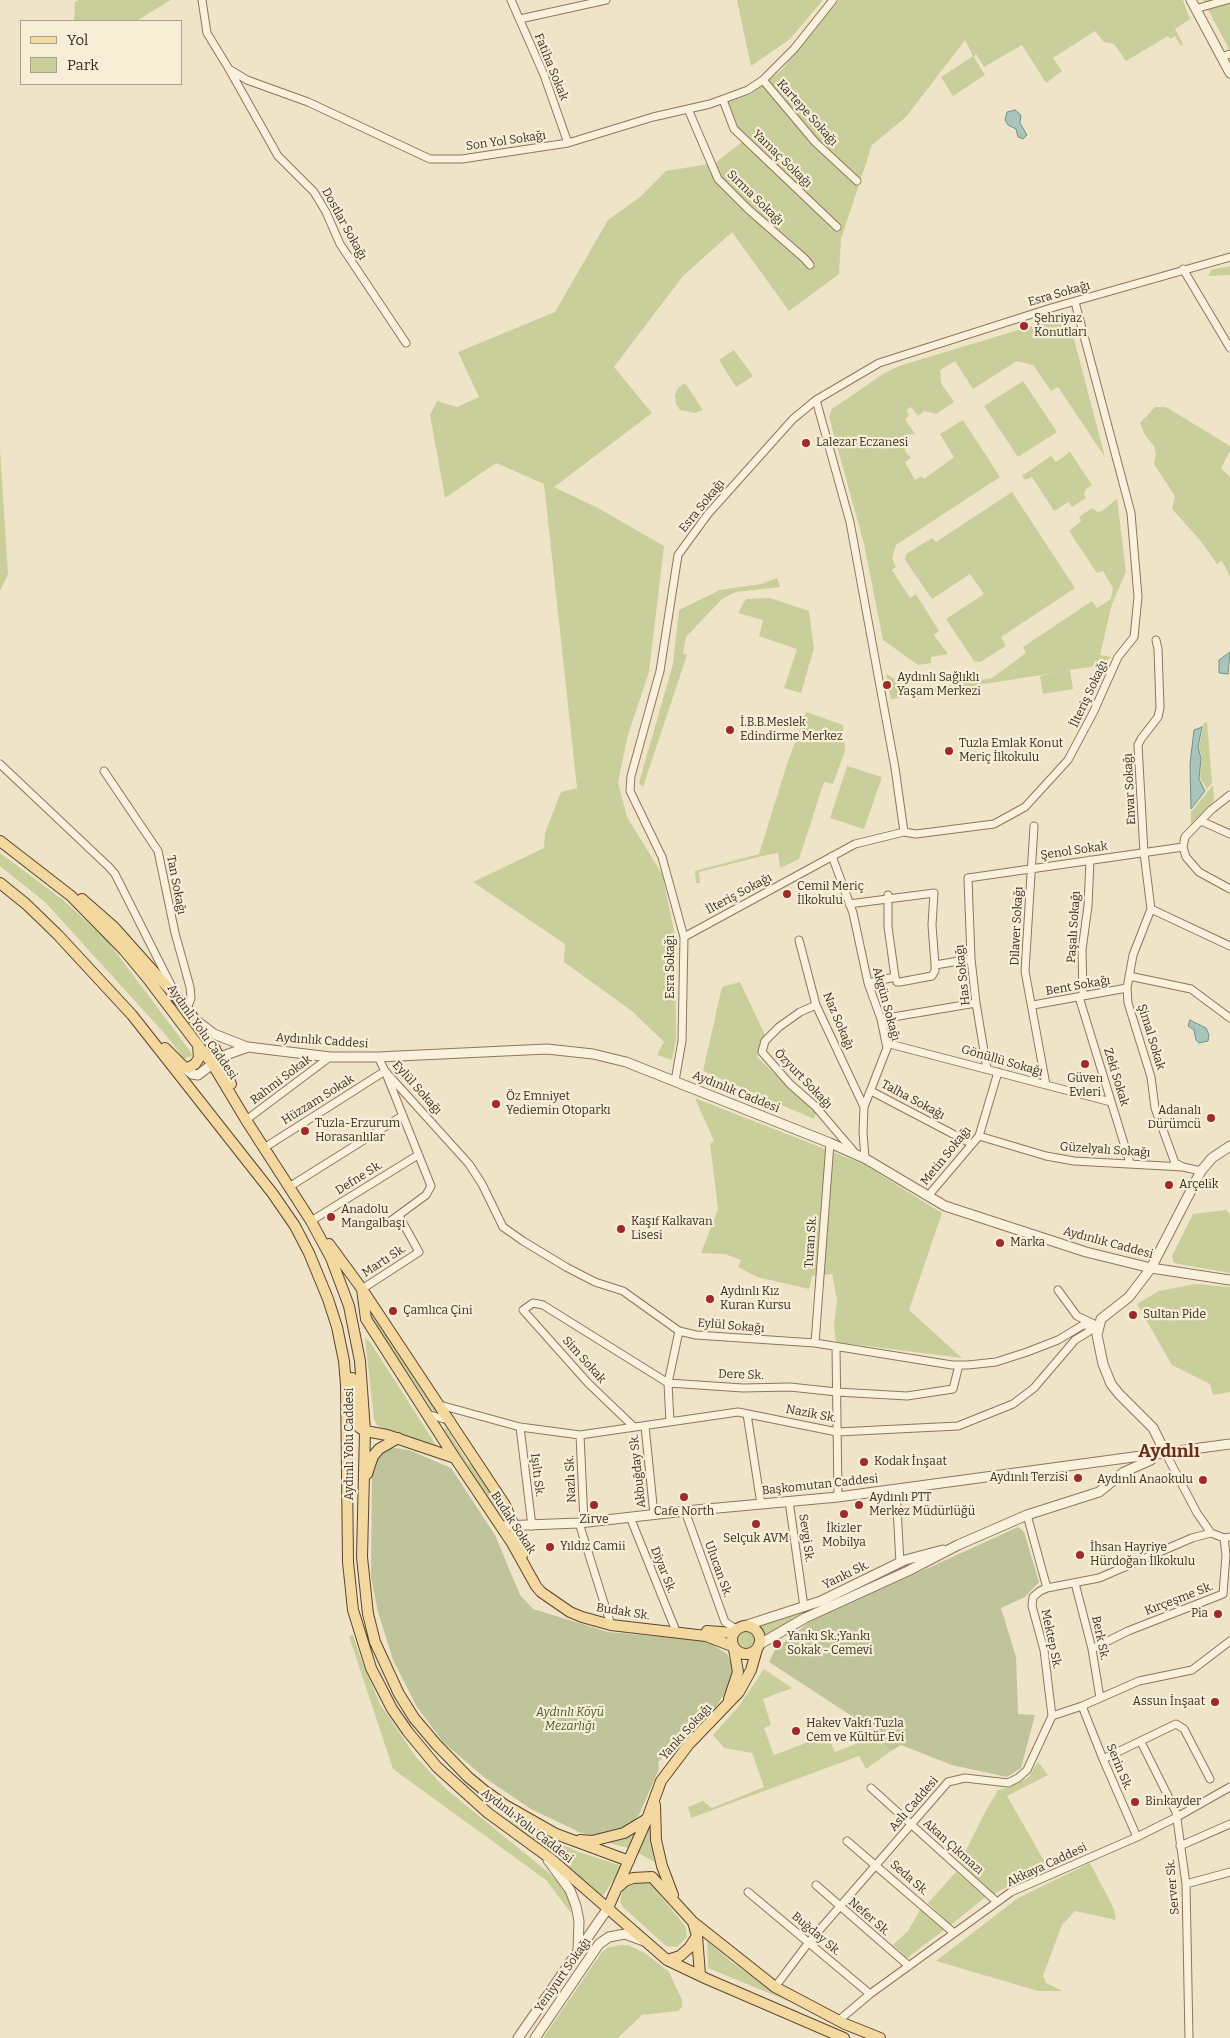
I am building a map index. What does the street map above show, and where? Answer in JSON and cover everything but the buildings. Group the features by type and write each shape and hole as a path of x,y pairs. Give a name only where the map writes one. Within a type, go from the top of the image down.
{"main road":[{"name":"Aydınlı Yolu Caddesi","path":"0,841 50,878 76,902 124,950 198,1045 220,1061 246,1120 311,1221 331,1258 349,1306 360,1361 365,1431 362,1578 375,1642 399,1694 414,1718 473,1782 505,1805 556,1834 629,1861"},
{"path":"50,878 71,891 103,917 132,946 187,1009 210,1040 220,1061"},
{"name":"Aydınlı Yolu Caddesi","path":"0,883 26,904 58,935 132,1015 285,1210 303,1240 320,1275 337,1327 346,1385 349,1583 358,1628 371,1668 392,1709 408,1732 436,1767 488,1813 543,1853 668,1960 844,2038"},
{"path":"132,1015 184,1067 192,1067 197,1061 200,1054 198,1045"},
{"name":"Budak Sokak","path":"311,1221 362,1288 505,1505 514,1526 527,1568"},
{"name":"Budak Sokak","path":"362,1288 366,1318 454,1458 501,1526 527,1568"},
{"path":"337,1327 351,1375 355,1422 365,1431 398,1438 454,1458"},
{"path":"363,1492 373,1456 379,1449 398,1438"},
{"name":"Budak Sk.","path":"527,1568 536,1586 552,1600 582,1617 611,1625 676,1631"},
{"path":"753,1628 759,1635 758,1646 746,1655 706,1636 676,1631 753,1628"},
{"path":"733,1648 731,1637 738,1629"},
{"name":"Yankı Sokağı","path":"629,1861 661,1781 683,1752 738,1692 748,1678 758,1646"},
{"name":"Yankı Sokağı","path":"724,1709 738,1672 733,1648"},
{"name":"Yankı Sokağı","path":"654,1799 656,1840 668,1883 676,1900"},
{"path":"570,1840 606,1838 624,1833 647,1820"},
{"path":"608,1908 629,1861"},
{"path":"617,1888 632,1878 652,1877 676,1900 693,1922 775,1987 838,2021 880,2038"},
{"path":"693,1922 697,1936 700,1975"},
{"path":"668,1960 680,1956 689,1948 697,1936"}],"street":[{"name":"Son Yol Sokağı","path":"202,0 207,33 229,69 247,80 308,102 430,159 462,158 568,143 653,117 723,100 748,90 763,80 794,49 833,0"},
{"name":"Fatiha Sokak","path":"511,0 544,75 568,143"},
{"path":"520,19 606,0"},
{"path":"1191,0 1226,56 1230,73"},
{"path":"1195,9 1227,0"},
{"name":"Dostlar Sokağı","path":"229,69 278,156 314,192 326,212 340,244 406,343"},
{"name":"Kartepe Sokağı","path":"763,80 815,142 857,181"},
{"name":"Yamaç Sokağı","path":"723,100 734,128 837,227"},
{"name":"Sırma Sokağı","path":"688,109 718,179 810,265"},
{"name":"Esra Sokağı","path":"675,1080 682,1041 684,937 662,856 630,791 631,776 660,671 678,555 708,514 793,419 816,400 879,363 1006,321 1183,269 1230,258"},
{"path":"1183,269 1230,348"},
{"name":"İlteriş Sokağı","path":"684,937 856,844 904,832 916,834 994,824 1025,807 1068,760 1093,713 1118,657 1134,637 1138,597 1132,513 1075,302"},
{"path":"816,400 849,519 892,750 904,832"},
{"name":"Envar Sokağı","path":"1151,909 1144,853 1138,745 1158,717 1160,708 1156,640"},
{"name":"Aydınlı Yolu Caddesi","path":"0,764 115,874 176,996"},
{"name":"Tan Sokağı","path":"104,771 158,851 174,933 190,988"},
{"path":"1230,795 1185,837 1183,847 1186,857 1199,872 1230,889"},
{"path":"1201,821 1230,834"},
{"name":"Dilaver Sokağı","path":"1034,826 1025,971 1033,1005 1046,1085"},
{"name":"Şenol Sokak","path":"968,878 1183,847"},
{"name":"Akgün Sokağı","path":"832,856 852,913 868,984 880,1019 887,1048 864,1107 861,1157"},
{"name":"Paşalı Sokağı","path":"1081,996 1082,950 1088,906 1090,860"},
{"name":"Has Sokağı","path":"968,878 971,959 976,1003 988,1069"},
{"path":"849,904 888,897 934,894 932,925 935,972 932,976 897,982 888,927 888,897"},
{"path":"1151,909 1230,946"},
{"name":"Şimal Sokak","path":"1151,909 1133,955 1127,988 1128,1003 1151,1077 1155,1108 1175,1163 1183,1167"},
{"name":"Naz Sokağı","path":"799,940 816,1005 864,1107"},
{"path":"935,965 971,959"},
{"path":"1129,976 1192,988 1230,1018"},
{"path":"868,984 895,978"},
{"name":"Aydınlı Yolu Caddesi","path":"187,1009 190,988"},
{"name":"Bent Sokağı","path":"1033,1005 1127,988"},
{"name":"Zeki Sokak","path":"1081,996 1130,1163"},
{"path":"880,1019 976,1003"},
{"name":"Özyurt Sokağı","path":"816,1005 800,1012 779,1027 766,1041 762,1052 790,1084 815,1106 861,1157"},
{"path":"193,1018 214,1034 248,1047"},
{"name":"Gönüllü Sokağı","path":"886,1043 1111,1102"},
{"name":"Aydınlık Caddesi","path":"184,1067 192,1074 198,1075 248,1047 330,1057 378,1058 547,1049 593,1054 626,1062 675,1080 830,1143 861,1157 945,1206 1086,1252 1151,1268 1230,1280"},
{"name":"Rahmi Sokak","path":"246,1120 330,1057"},
{"name":"Eylül Sokağı","path":"378,1058 385,1072 469,1164 482,1184 502,1227 522,1241 595,1282 623,1291 679,1330 696,1335 815,1343 960,1365 996,1362 1058,1340 1082,1325 1099,1326"},
{"path":"385,1072 418,1155"},
{"name":"Hüzzam Sokak","path":"264,1148 385,1072"},
{"name":"Metin Sokağı","path":"928,1196 980,1136 998,1072"},
{"name":"Talha Sokağı","path":"871,1091 972,1144"},
{"path":"289,1187 402,1116"},
{"name":"Güzelyalı Sokağı","path":"980,1136 1046,1156 1074,1161 1183,1167 1202,1171"},
{"name":"Turan Sk.","path":"815,1343 830,1143"},
{"name":"Nazik Sk.","path":"440,1405 520,1427 580,1435 738,1412 837,1432 958,1426 1013,1404 1034,1388 1076,1340 1099,1326 1104,1317 1129,1297 1151,1268 1202,1171 1212,1158 1230,1146"},
{"name":"Martı Sk.","path":"362,1288 419,1252 395,1218 426,1195 431,1186 418,1155"},
{"name":"Defne Sk.","path":"311,1221 418,1155"},
{"path":"1058,1290 1077,1316 1099,1326 1097,1341 1108,1378 1119,1394 1153,1428 1197,1513 1211,1533"},
{"name":"Dere Sk.","path":"528,1307 533,1303 543,1305 668,1383 743,1388 790,1387 907,1396 953,1389 960,1365"},
{"name":"Sim Sokak","path":"528,1307 523,1310 535,1325 588,1383 634,1427"},
{"path":"670,1422 668,1383 679,1330"},
{"path":"836,1347 838,1497"},
{"path":"427,1414 451,1421"},
{"path":"746,1414 761,1504"},
{"name":"Akbuğday Sk.","path":"645,1426 654,1515"},
{"name":"Işıltı Sk.","path":"520,1427 532,1526"},
{"name":"Nazlı Sk.","path":"580,1435 582,1523 611,1625"},
{"name":"Başkomutan Caddesi","path":"501,1526 582,1523 684,1511 838,1497 1230,1444"},
{"name":"Yankı Sk.","path":"758,1646 805,1618 1027,1514 1098,1492 1124,1472 1166,1454"},
{"path":"896,1489 900,1563"},
{"name":"Sevgi Sk.","path":"790,1501 804,1607"},
{"name":"Ulucan Sk.","path":"684,1511 725,1622 738,1629"},
{"path":"1027,1514 1047,1588 1099,1578 1192,1538 1211,1533 1227,1538"},
{"name":"Diyar Sk.","path":"630,1517 676,1631"},
{"name":"Kırçeşme Sk.","path":"1092,1649 1128,1631 1223,1594 1228,1555 1227,1538"},
{"name":"Yankı Sk.","path":"738,1629 804,1607 900,1563 958,1546"},
{"name":"Berk Sk.","path":"1075,1583 1092,1649 1100,1698"},
{"name":"Mektep Sk.","path":"1047,1588 1033,1597 1032,1606 1044,1650 1052,1716"},
{"path":"1052,1716 1082,1706 1139,1681 1192,1670 1229,1644"},
{"name":"Serin Sk.","path":"1082,1706 1137,1837"},
{"name":"Aslı Caddesi","path":"775,1987 809,1942 948,1782 955,1778 964,1778 1008,1783 1018,1778 1027,1770 1052,1716"},
{"path":"1103,1759 1176,1724 1184,1729 1210,1779"},
{"name":"Server Sk.","path":"1141,1742 1177,1817 1186,1884 1189,2038"},
{"name":"Akkaya Caddesi","path":"838,2021 870,1994 1019,1888 1137,1837 1230,1787"},
{"name":"Akan Çıkmazı","path":"871,1788 998,1902"},
{"path":"1180,1846 1230,1824"},
{"name":"Seda Sk.","path":"847,1841 954,1933"},
{"name":"Yeniyurt Sokağı","path":"543,1853 570,1890 576,1906 579,1921 578,1951"},
{"path":"1186,1884 1230,1872"},
{"name":"Nefer Sk.","path":"816,1885 909,1966"},
{"name":"Buğday Sk.","path":"748,1892 870,1994"},
{"name":"Yeniyurt Sokağı","path":"518,2038 608,1908"},
{"name":"Yeniyurt Sokağı","path":"535,2038 599,1944 609,1937 625,1934 647,1942"}],"green space":[{"path":"79,0 171,0 138,20 74,20 75,2"},
{"path":"737,0 823,0 790,39 751,66"},
{"path":"839,0 1183,0 1190,19 1175,29 1183,44 1181,46 1175,36 1170,39 1168,36 1126,61 1114,44 1104,42 1095,31 1053,58 1062,71 1046,83 1022,45 984,67 976,54 974,57 985,75 953,96 941,77 973,56 965,40 906,117 872,145 841,239 839,274 789,311 732,232 683,276 614,367 652,413 554,487 598,508 664,546 649,672 628,735 618,782 627,817 662,874 675,935 676,1040 672,1060 657,1055 664,1042 633,1012 564,962 565,944 473,882 544,848 545,833 561,792 577,788 544,484 496,463 445,498 430,415 437,401 457,407 479,397 458,352 555,312 608,220 640,197 666,171 715,163 742,142 731,129 720,105 751,94 782,70"},
{"path":"1203,0 1230,0 1230,51"},
{"path":"1230,266 1230,275 1208,276 1211,270"},
{"path":"1058,318 1070,324 1105,457 1058,387 1051,391 1033,365 1017,361 973,389 955,361 940,370 941,383 954,402 936,414 924,411 918,416 911,407 906,410 909,416 905,419 915,434 904,435 905,451 911,458 905,462 915,480 922,476 924,479 954,457 940,434 963,420 1000,477 896,545 892,558 896,567 892,570 910,598 916,594 939,631 934,635 948,654 931,657 931,663 918,665 883,640 864,544 829,417 832,409 883,374 899,366"},
{"path":"734,350 753,376 736,387 719,360"},
{"path":"1023,381 1057,432 1018,457 984,406"},
{"path":"685,383 703,410 695,413 680,410 676,404 675,395 678,388"},
{"path":"1155,407 1166,407 1230,446 1230,451 1221,468 1230,477 1230,577 1222,561 1217,564 1199,539 1172,509 1175,496 1154,464 1156,454 1154,446 1145,435 1140,423"},
{"path":"0,449 8,574 0,591"},
{"path":"1070,452 1092,485 1086,489 1084,494 1086,498 1072,507 1068,502 1054,511 1032,477 1025,480 1022,476 1051,456 1056,462"},
{"path":"1012,492 1075,588 1001,637 1006,646 980,662 974,661 946,619 984,594 970,574 932,599 905,560 906,554 932,538 936,542"},
{"path":"1117,499 1126,572 1112,604 1100,655 1111,657 1102,665 1070,670 1073,689 1043,694 1040,676 1053,673 891,699 886,674 904,684 906,692 992,678 1026,653 1023,647 1092,601 1097,608 1111,599 1113,588 1103,571 1097,573 1069,531 1081,521 1079,517 1092,508 1097,512 1102,511"},
{"path":"777,578 780,587 736,592 722,599 686,637 683,653 687,655 643,787 639,783 673,664 679,610 720,590 761,584"},
{"path":"770,598 809,611 814,648 801,693 784,688 797,649 759,636 763,620 738,613 746,599"},
{"path":"806,712 843,725 845,751 833,784 824,782 799,859 780,868 778,853 758,857 699,872 700,883 696,883 695,871 759,854 786,767"},
{"path":"1207,722 1212,783 1207,789 1200,778 1202,757 1199,747 1204,723"},
{"path":"847,766 882,777 864,829 830,818"},
{"path":"1213,785 1214,801 1191,824 1191,812"},
{"path":"0,853 63,900 106,939 192,1056 184,1059 165,1034 45,902 0,866"},
{"path":"740,982 765,1035 757,1057 816,1113 814,1119 703,1071 722,987"},
{"path":"695,1098 863,1164 942,1213 909,1310 962,1358 836,1342 834,1326 837,1300 832,1274 812,1276 809,1289 757,1277 738,1267 741,1260 725,1254 701,1253 718,1209 710,1144 714,1141"},
{"path":"1226,1210 1230,1215 1230,1273 1174,1263 1172,1256 1193,1214"},
{"path":"1195,1284 1230,1287 1230,1392 1213,1395 1210,1384 1172,1365 1137,1304 1159,1291"},
{"path":"368,1303 442,1416 440,1418 432,1409 366,1310"},
{"path":"365,1338 370,1342 436,1445 432,1447 377,1426 374,1419"},
{"path":"446,1428 468,1463 475,1466 494,1497 502,1515 500,1516 444,1429"},
{"name":"Aydınlı Köyü Mezarlığı","path":"388,1447 409,1450 451,1468 495,1535 520,1595 533,1609 608,1632 707,1641 727,1654 733,1668 729,1687 715,1708 658,1762 659,1769 639,1815 628,1827 612,1834 592,1836 579,1832 531,1809 485,1778 443,1742 417,1707 393,1660 378,1612 371,1577 372,1472 376,1455"},
{"path":"1018,1527 1024,1532 1039,1582 1025,1597 1001,1608 1016,1657 1018,1714 1035,1715 1021,1768 1007,1777 952,1765 901,1745 891,1751 864,1724 769,1662 775,1650 808,1623"},
{"path":"821,1605 797,1616 764,1639 763,1632 757,1625"},
{"path":"747,1631 753,1634 756,1640 753,1646 747,1649 741,1646 738,1640 741,1634"},
{"path":"353,1635 380,1704 416,1757 446,1789 549,1873 563,1887 569,1898 571,1913 546,1880 393,1769 349,1636"},
{"path":"764,1669 792,1688 763,1699 771,1725 764,1728 774,1755 827,1735 835,1752 876,1736 891,1751 866,1769 859,1756 691,1818 688,1807 703,1801 712,1808 764,1787 752,1753 724,1748 713,1735 739,1706"},
{"path":"1038,1762 1048,1775 1007,1796 1047,1866 994,1894 960,1862 998,1790 1028,1778"},
{"path":"504,1817 524,1828 579,1852 622,1866 603,1896"},
{"path":"650,1824 651,1841 655,1862 636,1852"},
{"path":"636,1832 628,1848 609,1843 609,1841"},
{"path":"1090,1863 1114,1909 1116,1920 1075,1911 1062,1925 1043,1976 1046,1983 1063,1991 1038,1991 936,1961 1018,1898"},
{"path":"956,1872 985,1897 951,1925 928,1903"},
{"path":"641,1880 651,1884 685,1926 687,1937 677,1947 666,1946 623,1907 620,1902 622,1892 632,1881"},
{"path":"920,1910 944,1930 907,1958 893,1945 908,1931"},
{"path":"707,1941 734,1964 793,2003 708,1968"},
{"path":"628,1945 645,1953 669,1972 682,2000 682,2007 678,2011 642,2015 618,2038 543,2038 602,1952 607,1948"}],"water":[{"path":"1015,110 1021,115 1020,123 1027,135 1023,139 1018,137 1016,129 1008,125 1005,120 1007,112"},
{"path":"1230,652 1228,674 1219,673 1219,660"},
{"path":"1202,727 1198,747 1201,758 1199,779 1205,791 1191,809 1190,764 1194,730"},
{"path":"1190,1020 1206,1028 1209,1035 1208,1041 1199,1043 1196,1040 1194,1030 1188,1026"}],"place":[{"name":"Şehriyaz Konutları","path":"1024,326"},
{"name":"Lalezar Eczanesi","path":"806,443"},
{"name":"Aydınlı Sağlıklı Yaşam Merkezi","path":"887,685"},
{"name":"İ.B.B.Meslek Edindirme Merkez","path":"730,730"},
{"name":"Tuzla Emlak Konut Meriç İlkokulu","path":"949,751"},
{"name":"Cemil Meriç İlkokulu","path":"787,894"},
{"name":"Güven Evleri","path":"1085,1064"},
{"name":"Öz Emniyet Yediemin Otoparkı","path":"496,1104"},
{"name":"Adanalı Dürümcü","path":"1211,1118"},
{"name":"Tuzla-Erzurum Horasanlılar","path":"305,1131"},
{"name":"Arçelik","path":"1169,1185"},
{"name":"Anadolu Mangalbaşı","path":"331,1217"},
{"name":"Kaşıf Kalkavan Lisesi","path":"621,1229"},
{"name":"Marka","path":"1000,1243"},
{"name":"Aydınlı Kız Kuran Kursu","path":"710,1299"},
{"name":"Çamlıca Çini","path":"393,1311"},
{"name":"Sultan Pide","path":"1133,1315"},
{"name":"Kodak İnşaat","path":"864,1462"},
{"name":"Aydınlı Terzisi","path":"1078,1478"},
{"name":"Aydınlı Anaokulu","path":"1203,1480"},
{"name":"Cafe North","path":"684,1497"},
{"name":"Zirve","path":"594,1505"},
{"name":"Aydınlı PTT Merkez Müdürlüğü","path":"859,1505"},
{"name":"İkizler Mobilya","path":"844,1514"},
{"name":"Selçuk AVM","path":"756,1524"},
{"name":"Yıldız Camii","path":"550,1547"},
{"name":"İhsan Hayriye Hürdoğan İlkokulu","path":"1080,1555"},
{"name":"Pia","path":"1218,1614"},
{"name":"Yankı Sk.;Yankı Sokak - Cemevi","path":"777,1644"},
{"name":"Assun İnşaat","path":"1215,1702"},
{"name":"Hakev Vakfı Tuzla Cem ve Kültür Evi","path":"796,1731"},
{"name":"Binkayder","path":"1135,1802"}],"district":[{"name":"Aydınlı","path":"1169,1452"}]}
